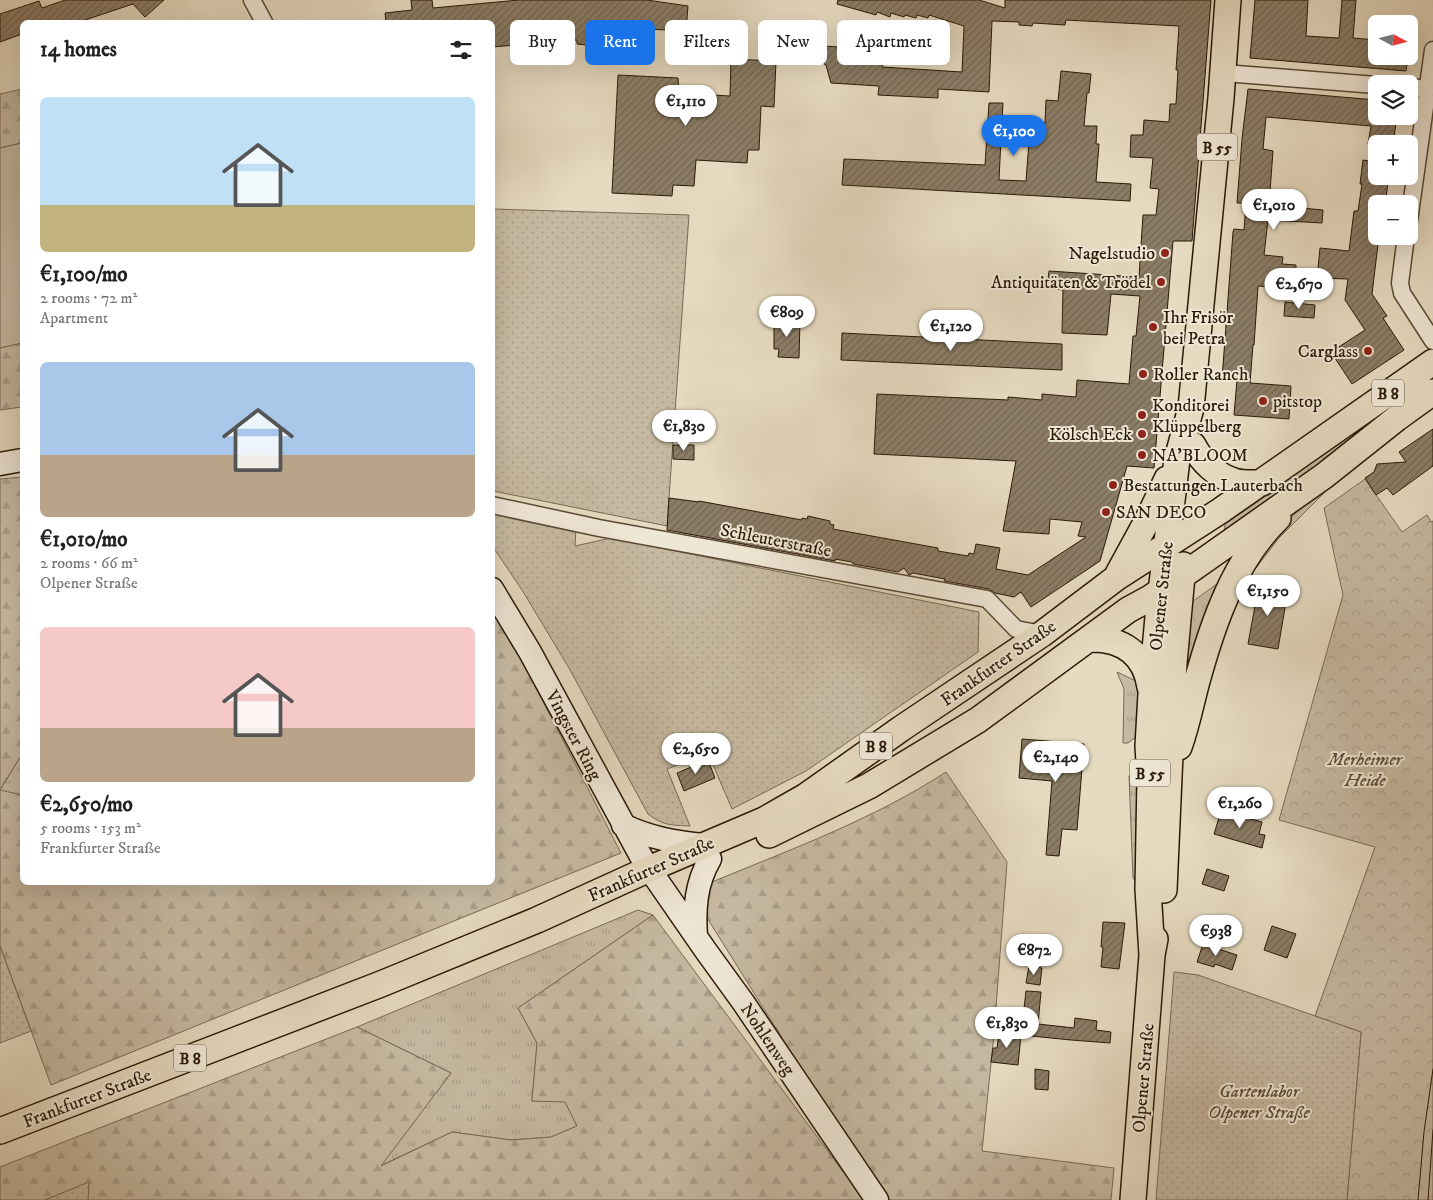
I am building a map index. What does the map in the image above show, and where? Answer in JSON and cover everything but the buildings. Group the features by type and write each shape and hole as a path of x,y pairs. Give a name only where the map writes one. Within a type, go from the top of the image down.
{"main road":[{"name":"Olpener Straße","path":"1152,955 1148,888 1150,778 1148,746 1151,694 1161,590 1176,539 1191,408 1224,73 1228,0"},
{"name":"Frankfurter Straße","path":"0,1131 371,988 537,920 606,901 652,874 706,852 806,796 1042,634 1116,578 1262,483 1433,362"},
{"name":"Frankfurter Straße","path":"706,852 763,838 869,786 978,720 1128,610 1182,576 1324,476 1433,392"},
{"path":"1116,578 1185,452 1198,453 1208,465 1235,482 1262,483"},
{"path":"0,464 20,460"},
{"path":"1169,773 1184,731 1203,661 1220,610 1230,588 1244,562 1273,524 1324,476"},
{"name":"B 55","path":"1176,539 1182,576"},
{"name":"Olpener Straße","path":"1133,1200 1152,955 1164,889 1174,662 1182,576"},
{"name":"Vingster Ring","path":"495,594 530,652 623,825 652,874"},
{"path":"1088,639 1109,640 1121,644 1133,652 1146,671 1151,694"},
{"path":"623,825 653,837 706,852 704,868 697,889 694,917 696,936"},
{"name":"Nohlenweg","path":"652,874 743,1002 877,1200"}],"street":[{"path":"252,0 263,20"},
{"path":"1413,195 1433,50"},
{"path":"1224,73 1368,84"},
{"path":"1418,88 1428,89"},
{"path":"1405,245 1400,283 1402,293 1433,341"},
{"name":"Schleuterstraße","path":"495,506 599,528 987,600 1016,629 1042,634"}],"green space":[{"path":"20,89 20,143 0,148 0,94"},
{"path":"20,143 20,343 0,348 0,148"},
{"path":"495,209 689,215 667,526 495,491"},
{"path":"20,343 20,407 0,410 0,348"},
{"path":"1433,375 1433,381 1224,535 1225,524 1278,488"},
{"path":"20,477 20,757 0,790 0,479"},
{"name":"Merheimer Heide","path":"1365,479 1402,532 1427,515 1431,522 1433,521 1433,1200 1347,1200 1361,1032 1315,1016 1375,847 1279,820 1343,595 1324,508"},
{"path":"1330,483 1332,484 1326,491 1279,538 1252,571 1254,561 1289,519"},
{"path":"495,512 576,527 575,546 611,538 979,612 978,652 806,771 732,809 708,753 667,769 690,826 673,825 663,823 648,814 569,668 522,590 495,550"},
{"path":"1224,579 1180,713 1189,604"},
{"path":"495,608 621,853 51,1085 0,946 0,790 20,795 20,885 495,885"},
{"path":"1117,672 1134,680 1139,685 1137,736 1128,743 1123,743 1124,689"},
{"path":"20,757 20,795 0,790"},
{"path":"946,772 1007,862 994,1034 982,1151 1114,1168 1111,1200 890,1200 836,1124 704,913 712,882 861,819 919,789"},
{"path":"1129,776 1143,781 1138,884 1133,878"},
{"path":"638,910 653,915 518,1008 537,1043 532,1101 565,1101 577,1126 551,1137 511,1140 452,1132 380,1166 451,1073 357,1027"},
{"path":"653,915 864,1200 88,1200 88,1183 45,1200 0,1200 0,1167 357,1027 451,1073 381,1166 452,1132 511,1140 551,1137 577,1126 565,1102 532,1101 537,1043 518,1008"},
{"path":"0,946 31,1031 0,1043"},
{"name":"Gartenlabor Olpener Straße","path":"1174,972 1198,975 1361,1032 1347,1200 1156,1200"},
{"path":"89,1182 88,1200 45,1200"}],"tram line":[{"path":"1418,1200 1424,1132 1433,1069"},
{"path":"1428,1200 1433,1130"}],"place":[{"name":"Nagelstudio","path":"1165,253"},
{"name":"Antiquitäten & Trödel","path":"1161,282"},
{"name":"Ihr Frisör bei Petra","path":"1153,327"},
{"name":"Carglass","path":"1368,351"},
{"name":"Roller Ranch","path":"1143,374"},
{"name":"pitstop","path":"1263,401"},
{"name":"Konditorei Klüppelberg","path":"1142,415"},
{"name":"Kölsch Eck","path":"1142,434"},
{"name":"NA'BLOOM","path":"1142,455"},
{"name":"Bestattungen Lauterbach","path":"1113,485"},
{"name":"SAN DECO","path":"1106,512"}]}
